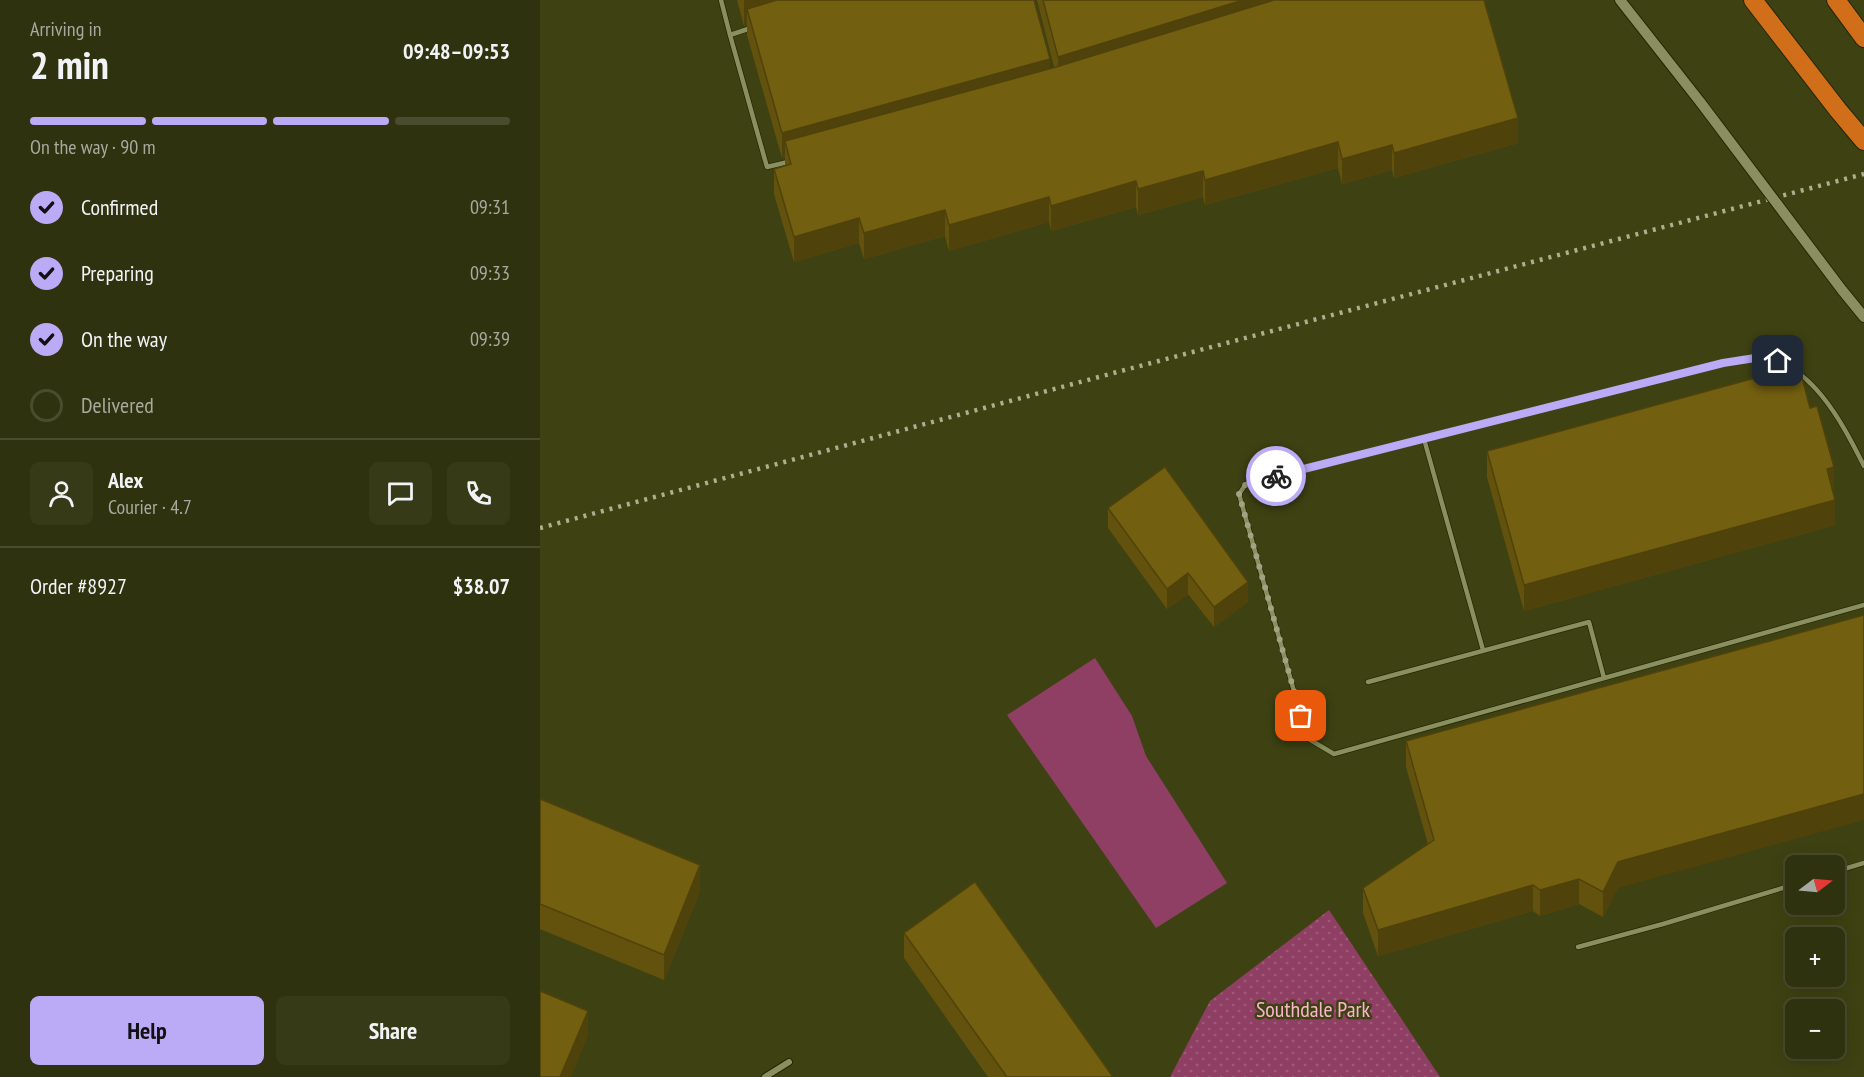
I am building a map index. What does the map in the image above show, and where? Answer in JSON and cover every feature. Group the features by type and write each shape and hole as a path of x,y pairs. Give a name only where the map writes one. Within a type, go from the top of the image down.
{"highway":[{"path":"1753,0 1864,141"},
{"path":"1836,0 1864,38"}],"street":[{"path":"1620,0 1864,317"},
{"path":"765,1077 789,1062"}],"lane":[{"path":"721,0 767,167 790,161"},
{"path":"730,34 762,25"},
{"path":"1864,466 1842,421 1803,375 1778,361 1755,358 1723,363 1246,484 1239,494 1308,738 1334,754 1864,604"},
{"path":"1424,439 1483,650"},
{"path":"1368,682 1589,622 1604,678"},
{"path":"1845,869 1864,863"},
{"path":"1578,947 1785,887"}],"green space":[{"path":"1095,658 1132,716 1146,756 1227,883 1156,928 1007,715"},
{"name":"Southdale Park","path":"1329,910 1440,1077 1170,1077 1210,1001"}],"building":[{"path":"777,0 1034,0 1050,59 782,133 747,9"},
{"path":"1043,0 1243,0 1058,57"},
{"path":"1274,0 1484,0 1518,118 1394,153 1392,145 1342,159 1338,142 1205,180 1203,171 1138,189 1136,181 1051,206 1049,197 949,225 945,210 864,233 859,218 794,237 774,169 791,164 785,141 1056,67"},
{"path":"1799,366 1810,408 1817,406 1834,467 1827,469 1835,500 1524,585 1487,451"},
{"path":"1165,467 1248,582 1214,607 1188,573 1167,589 1108,508"},
{"path":"1864,615 1864,794 1618,862 1603,892 1579,879 1540,890 1533,885 1378,930 1363,888 1434,840 1406,741"},
{"path":"540,799 700,865 664,955 540,904"},
{"path":"975,882 1113,1077 1007,1077 904,933"},
{"path":"540,991 588,1011 560,1077 540,1077"}],"railway":[{"path":"540,528 1864,174"}],"way so far":[{"path":"1276,476 1246,484 1239,494 1301,716"}],"route":[{"path":"1276,476 1723,363 1755,358 1778,361"}]}
